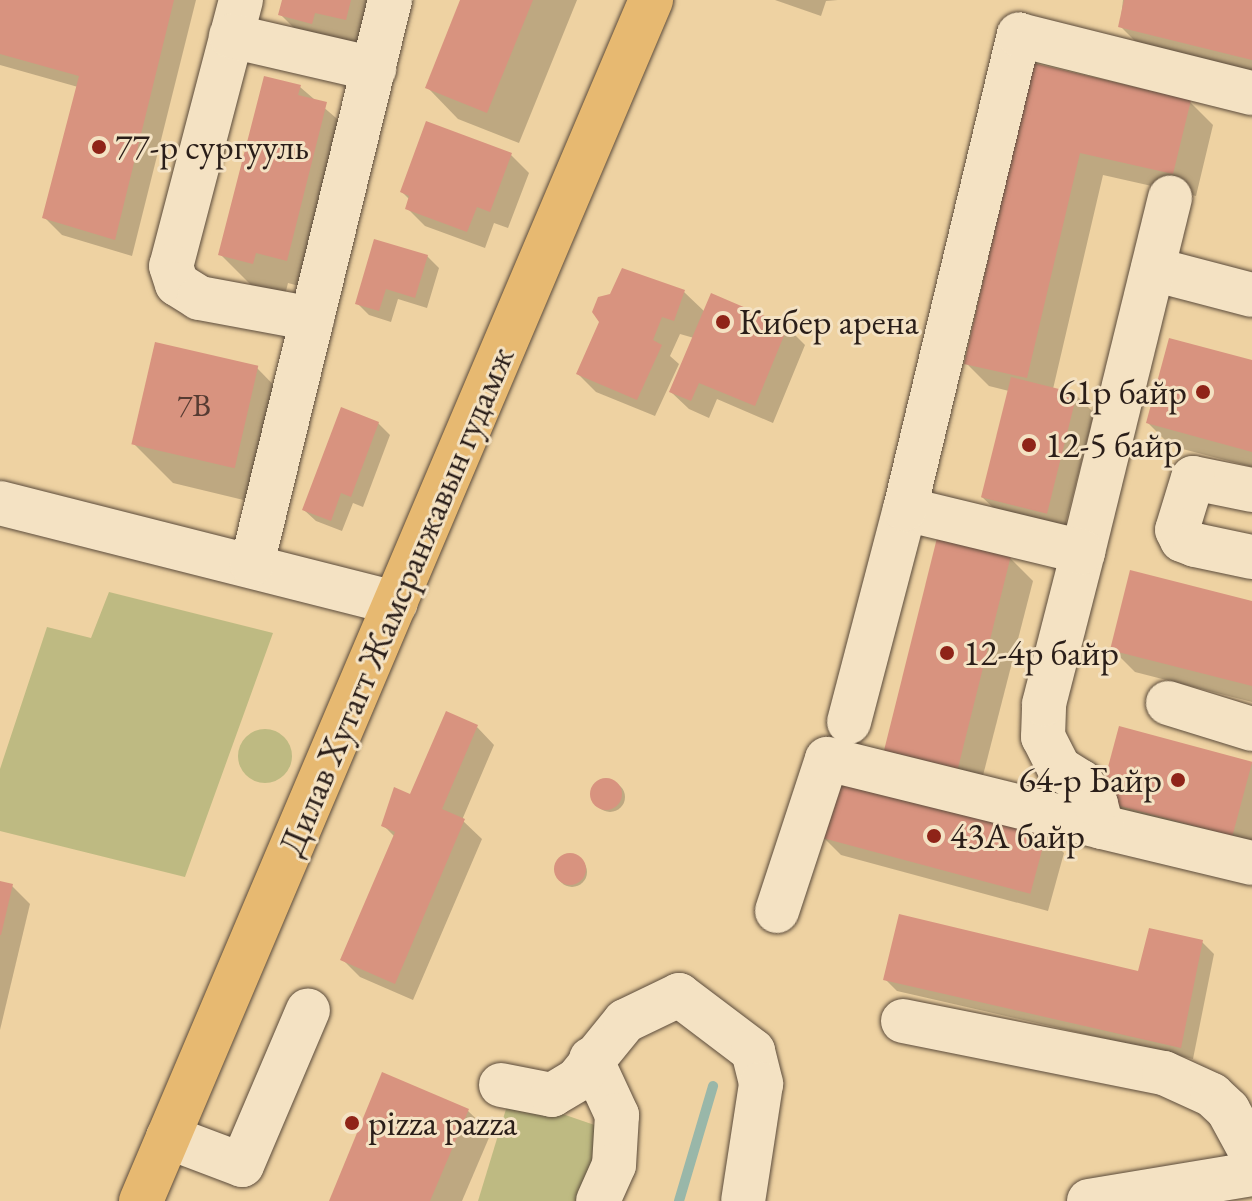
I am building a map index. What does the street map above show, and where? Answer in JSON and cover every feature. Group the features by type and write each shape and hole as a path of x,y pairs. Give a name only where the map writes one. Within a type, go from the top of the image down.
{"main road":[{"name":"Дилав Хутагт Жамсранжавын гудамж","path":"141,1201 651,0"}],"street":[{"path":"252,564 390,0"},
{"path":"312,319 199,298 177,284 171,266 236,18 374,69"},
{"path":"849,722 905,509 1019,35 1252,93"},
{"path":"1102,827 1096,804 1081,782 1059,768 1043,737 1044,704 1170,198"},
{"path":"1153,269 1252,295"},
{"path":"1252,490 1193,478 1187,486 1177,530 1182,540 1195,545 1252,557"},
{"path":"0,503 252,564 396,603"},
{"path":"905,509 1083,552"},
{"path":"1168,703 1252,729"},
{"path":"777,911 827,759 1252,863"},
{"path":"501,1085 552,1095 577,1080 625,1021 679,995 753,1051 761,1084 743,1201"},
{"path":"168,1137 242,1165 308,1010"},
{"path":"903,1021 1164,1073 1212,1095 1228,1110 1252,1154"},
{"path":"591,1059 617,1115 614,1165 598,1201"},
{"path":"1089,1201 1252,1174"}],"shaded area":[{"path":"109,592 273,633 185,877 0,831 0,769 47,627 91,638"},
{"path":"265,729 284,737 292,756 284,775 265,783 246,775 238,756 246,737"},
{"path":"510,1096 612,1131 584,1201 478,1201"}],"building":[{"name":"77-р сургууль","path":"0,0 174,0 115,240 42,218 79,76 0,54"},
{"path":"282,0 351,0 346,20 315,13 312,24 278,15"},
{"path":"460,0 533,0 487,113 425,88"},
{"path":"1124,0 1252,0 1252,60 1118,27"},
{"path":"1033,63 1191,100 1173,174 1080,153 1027,378 964,364"},
{"path":"264,76 301,85 298,95 327,102 287,261 256,253 253,264 218,255"},
{"path":"426,121 512,153 490,212 477,207 467,232 405,209 409,196 400,192"},
{"path":"374,239 428,255 415,298 386,289 379,311 355,304"},
{"path":"622,268 685,290 674,321 662,317 653,340 662,345 637,400 576,374 599,322 592,312 598,297 610,294"},
{"path":"711,293 788,326 755,406 699,383 691,401 669,392"},
{"name":"61р байр","path":"1169,338 1252,360 1252,452 1146,423"},
{"path":"155,342 258,366 235,468 131,444"},
{"name":"12-5 байр","path":"1011,377 1077,393 1047,514 981,497"},
{"path":"341,407 379,422 351,497 341,493 331,521 302,510"},
{"name":"12-4р байр","path":"937,538 1011,556 958,769 884,750"},
{"path":"1130,570 1252,601 1252,686 1110,650"},
{"path":"446,711 478,725 442,809 465,819 395,984 340,960 395,832 381,826 394,787 410,794"},
{"name":"64-р Байр","path":"1119,726 1252,762 1232,836 1099,800"},
{"name":"43А байр","path":"838,777 1047,833 1030,894 822,838"},
{"path":"606,778 617,783 622,794 617,805 606,810 595,805 590,794 595,783"},
{"path":"570,853 581,858 586,869 581,880 570,885 559,880 554,869 559,858"},
{"path":"0,881 13,884 1,935 0,935"},
{"path":"899,914 1138,971 1149,928 1203,940 1181,1048 883,980"},
{"path":"382,1072 469,1109 430,1201 329,1201"}],"waterway":[{"path":"679,1201 713,1086"}],"place":[{"name":"77-р сургууль","path":"99,147"},
{"name":"Кибер арена","path":"723,322"},
{"name":"61р байр","path":"1203,392"},
{"name":"12-5 байр","path":"1029,445"},
{"name":"12-4р байр","path":"947,653"},
{"name":"64-р Байр","path":"1178,780"},
{"name":"43А байр","path":"934,836"},
{"name":"pizza pazza","path":"352,1123"}]}
